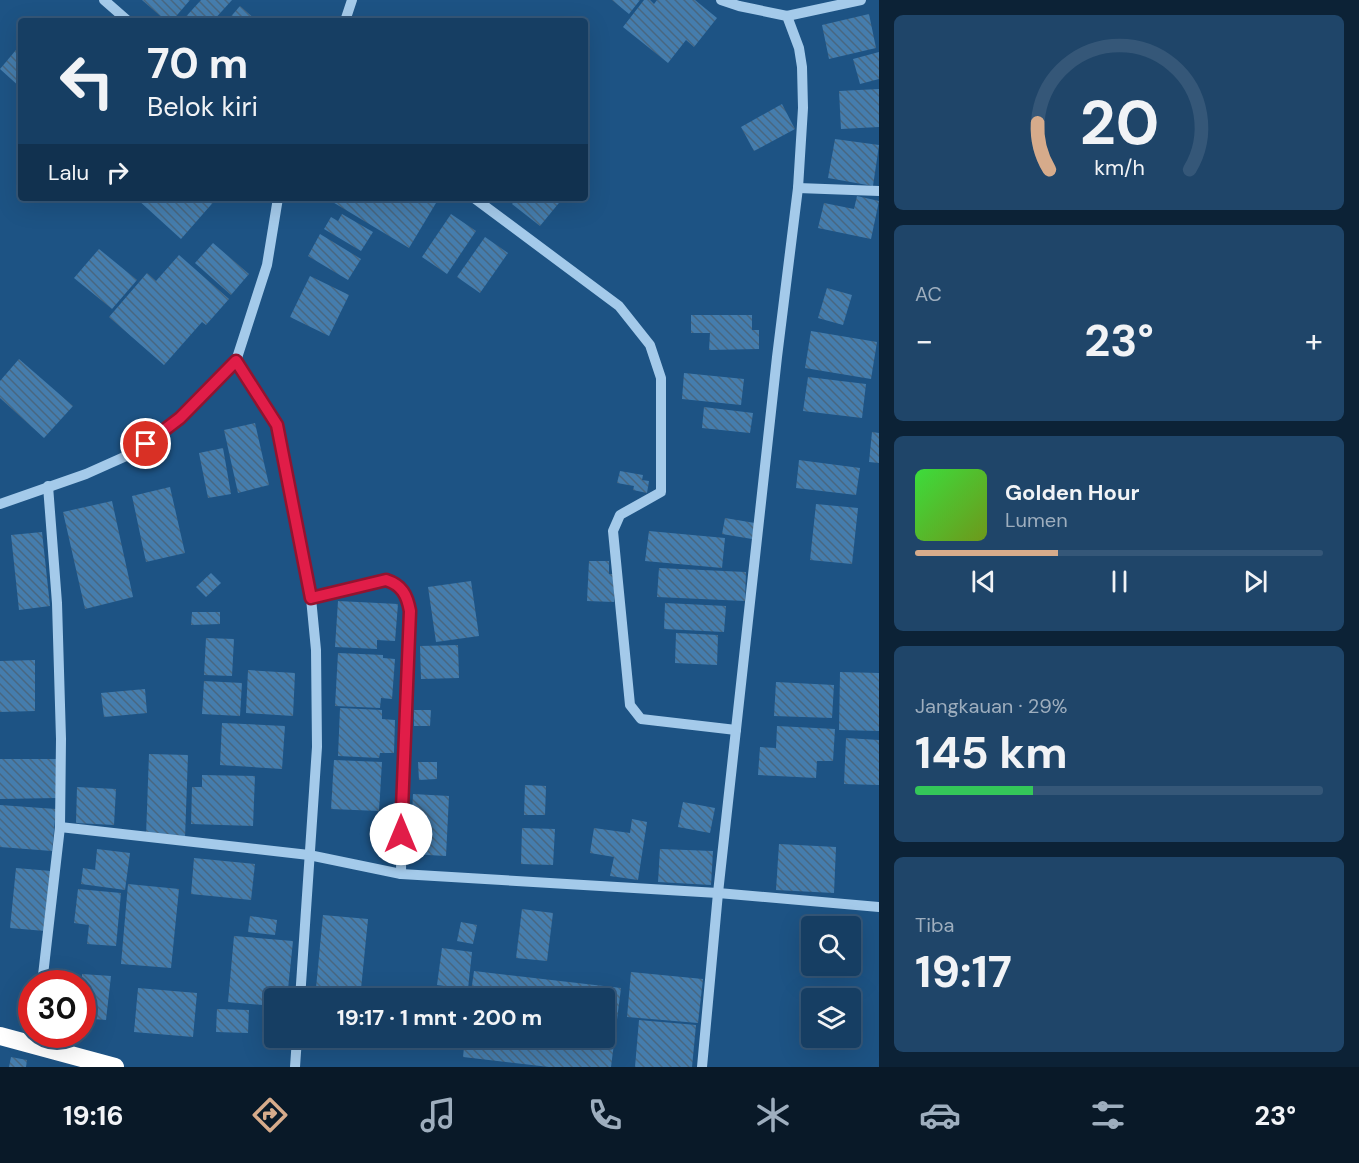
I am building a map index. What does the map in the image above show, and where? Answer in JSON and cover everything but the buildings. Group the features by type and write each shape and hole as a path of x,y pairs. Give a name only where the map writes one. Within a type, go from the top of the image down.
{"highway":[{"path":"0,1035 18,1038"},
{"path":"59,1048 115,1067"}],"street":[{"path":"104,0 125,18"},
{"path":"346,18 352,0"},
{"path":"721,0 787,16 861,0"},
{"path":"702,1067 718,893 798,188 803,108 802,67 799,48 787,16"},
{"path":"798,188 879,191"},
{"path":"0,504 86,474 133,453 160,435 205,394 236,361 267,265 278,201"},
{"path":"479,201 619,306 650,345 661,378 661,492 620,515 613,531 630,705 641,719 736,730"},
{"path":"236,361 277,425 311,598 316,650 317,747 301,988"},
{"path":"44,970 60,827 58,615 48,486"},
{"path":"311,598 386,580 401,588 407,598 410,611 401,874"},
{"path":"60,827 309,855 401,874 718,893 879,907"},
{"path":"295,1067 296,1048"}],"route":[{"path":"146,444 180,418 236,361 277,425 311,598 386,580 401,588 407,598 410,611 401,834"}]}
